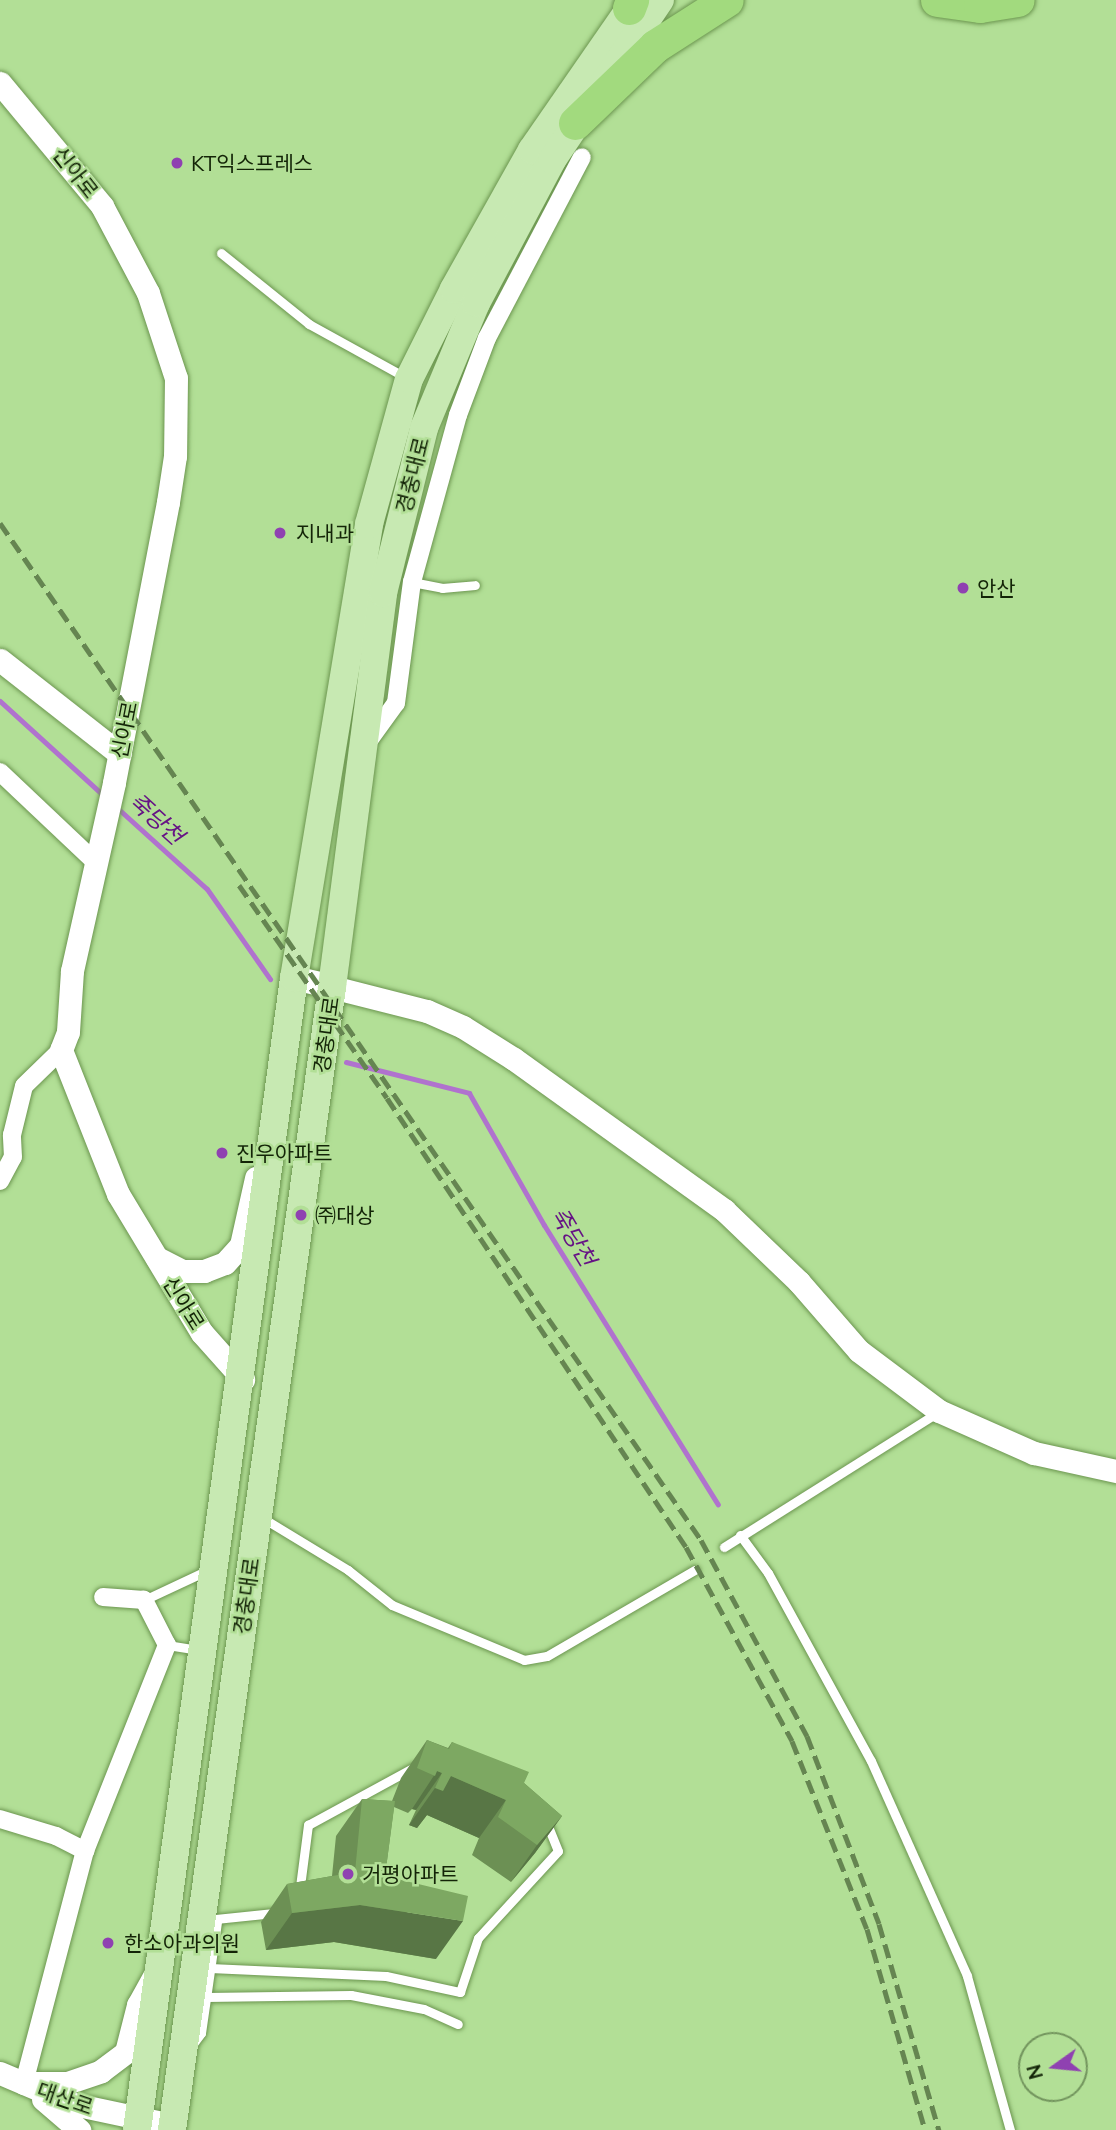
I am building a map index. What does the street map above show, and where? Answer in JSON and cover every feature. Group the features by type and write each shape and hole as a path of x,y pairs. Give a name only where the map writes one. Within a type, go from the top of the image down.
{"highway":[{"path":"575,123 655,46 727,0"},
{"path":"937,0 980,6 1018,0"}],"main road":[{"name":"경충대로","path":"172,2127 181,2060 208,1920 258,1515 332,987 383,593 414,462 449,399 481,292 575,123 660,0"},
{"name":"경충대로","path":"138,2124 243,1379 271,1147 355,589 387,452 409,379 454,289 532,150 632,3"},
{"path":"409,379 449,399"},
{"path":"295,978 332,987"},
{"path":"243,1379 276,1385"}],"street":[{"name":"신아로","path":"0,83 102,206 148,293 176,378 175,456 120,754 94,861 61,1050 118,1195 202,1334 243,1379"},
{"path":"363,748 397,703 412,582 449,399 487,338 582,157"},
{"path":"0,660 120,754"},
{"path":"0,772 94,861"},
{"path":"332,987 427,1011 463,1027 514,1059 724,1210 799,1282 859,1350 939,1411 1034,1453 1116,1471"},
{"path":"0,1181 13,1157 12,1136 24,1086 61,1050"},
{"path":"155,1256 182,1271 204,1271 225,1263 241,1245 251,1195 271,1147"},
{"path":"24,2083 85,1850 167,1646 144,1600 103,1597"},
{"path":"0,1819 56,1836 85,1850"},
{"path":"169,1914 208,1920"},
{"path":"24,2083 67,2083 102,2071 126,2052 138,2005 162,1959"},
{"name":"대산로","path":"0,2073 73,2104 138,2124 172,2127"},
{"path":"24,2083 79,2130"}],"lane":[{"path":"221,253 309,324 409,379"},
{"path":"412,582 442,588 475,585"},
{"path":"724,1547 939,1411"},
{"path":"258,1515 348,1570 392,1605 524,1660 547,1656 695,1570"},
{"path":"740,1535 768,1573 871,1761 967,1976 1010,2130"},
{"path":"144,1600 216,1566"},
{"path":"167,1646 203,1651"},
{"path":"290,1901 299,1895 308,1825 413,1766 427,1768"},
{"path":"210,1968 386,1976 460,1992 478,1938 558,1851 553,1830 536,1810"},
{"path":"181,2060 201,2033 210,1968 208,1920 271,1915 281,1908"},
{"path":"206,1997 351,1995 424,2009 458,2024"}],"building":[{"path":"427,1740 449,1749 452,1742 529,1772 524,1783 562,1816 537,1845 498,1817 506,1800 451,1776 443,1791 435,1788 442,1773 437,1771 435,1776 417,1768"},
{"path":"362,1799 395,1801 385,1876 468,1896 463,1921 360,1905 292,1913 287,1884 355,1872"}],"waterway":[{"name":"죽당천","path":"0,701 104,796"},
{"name":"죽당천","path":"114,805 207,889 270,979"},
{"name":"죽당천","path":"346,1062 469,1093 544,1225 718,1504"}],"railway":[{"path":"0,523 701,1540 807,1736 879,1924 939,2130"},
{"path":"239,885 387,1098 686,1547 792,1741 867,1929 925,2130"}],"place":[{"name":"KT익스프레스","path":"177,163"},
{"name":"지내과","path":"280,533"},
{"name":"안산","path":"963,588"},
{"name":"진우아파트","path":"222,1153"},
{"name":"㈜대상","path":"301,1215"},
{"name":"거평아파트","path":"348,1874"},
{"name":"한소아과의원","path":"108,1943"}]}
